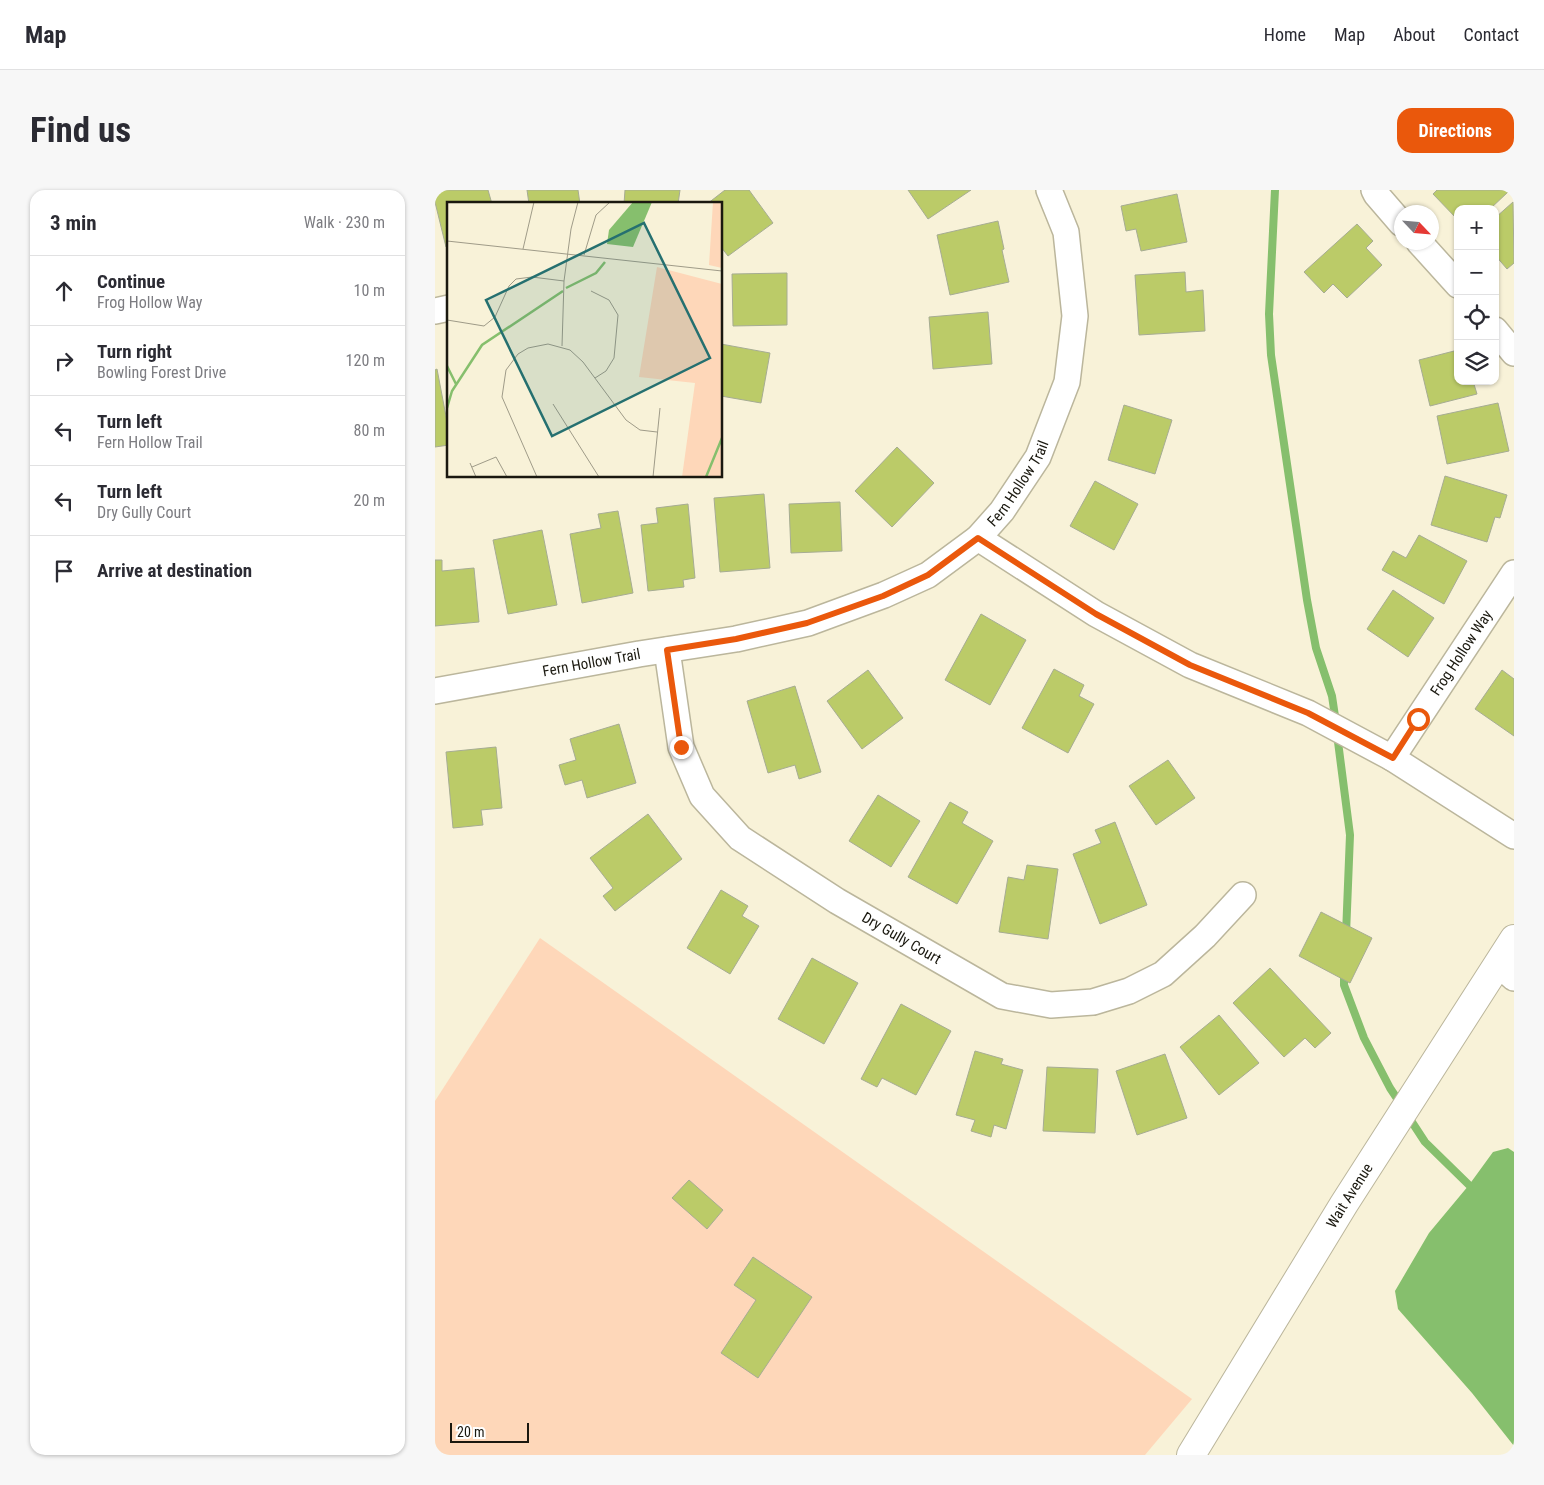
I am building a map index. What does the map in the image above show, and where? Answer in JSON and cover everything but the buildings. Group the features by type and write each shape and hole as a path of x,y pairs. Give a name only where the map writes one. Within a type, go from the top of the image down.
{"highway":[{"name":"Wait Avenue","path":"1191,1455 1340,1210 1506,971 1514,939"}],"street":[{"name":"Fern Hollow Trail","path":"435,692 639,654 736,639 807,623 883,596 928,575 978,538 1002,511 1038,457 1067,382 1075,316 1066,232 1049,190"},
{"path":"1375,190 1376,194 1394,215"},
{"path":"1426,250 1454,281"},
{"path":"1499,335 1514,353"},
{"path":"978,538 1096,614 1190,665 1308,713 1393,758 1514,836"},
{"name":"Frog Hollow Way","path":"1393,758 1514,573"},
{"name":"Dry Gully Court","path":"667,650 681,747 701,796 740,838 837,901 1002,996 1051,1005 1093,1002 1129,991 1163,974 1205,936 1243,895"}],"shaded area":[{"path":"540,938 1192,1399 1145,1455 435,1455 435,1101"},
{"path":"1508,1148 1514,1152 1514,1446 1472,1393 1398,1309 1395,1291 1429,1233 1469,1185 1493,1152"}],"waterway":[{"path":"1275,190 1269,314 1271,355 1307,600 1316,648 1332,696 1336,723"},
{"path":"1337,734 1350,835 1346,934"},
{"path":"1344,971 1344,985 1364,1038 1390,1088 1402,1106"},
{"path":"1408,1116 1425,1142 1469,1185"}],"route":[{"path":"681,747 667,650 736,639 807,623 883,596 928,575 978,538 1096,614 1190,665 1308,713 1393,758 1418,719"}]}
